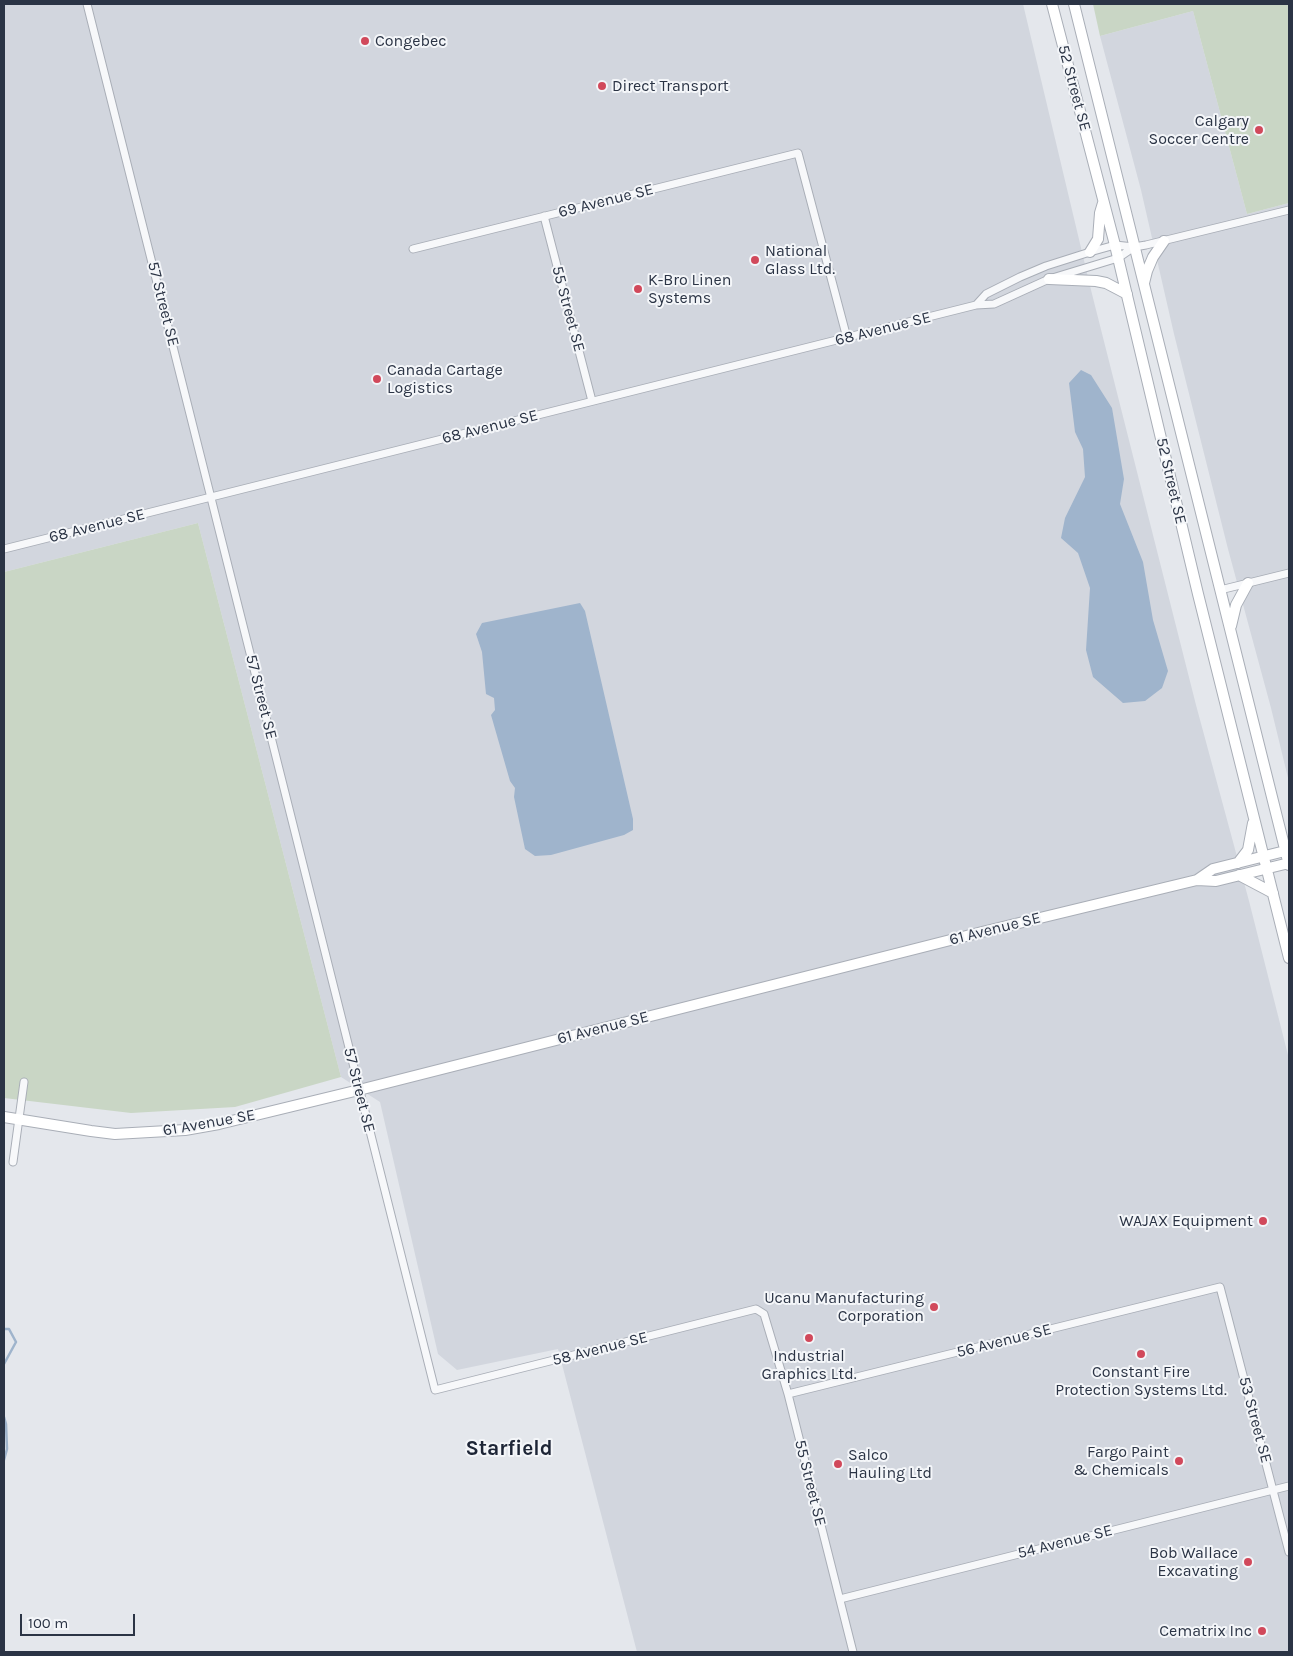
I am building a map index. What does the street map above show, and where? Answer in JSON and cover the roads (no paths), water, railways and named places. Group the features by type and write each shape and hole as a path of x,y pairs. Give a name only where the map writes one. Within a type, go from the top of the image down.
{"main road":[{"name":"52 Street SE","path":"1052,4 1115,245 1196,584 1289,958"},
{"name":"52 Street SE","path":"1074,4 1289,864"},
{"path":"1090,252 1098,238 1100,213 1104,202"},
{"path":"1144,284 1153,256 1164,241"},
{"path":"1049,279 1096,280 1127,294"},
{"path":"1231,630 1236,605 1248,583"},
{"path":"1238,863 1248,850 1254,817"},
{"name":"61 Avenue SE","path":"1197,880 1212,869 1287,850"},
{"name":"61 Avenue SE","path":"4,1117 115,1134 185,1130 219,1124 360,1090 804,976 1197,880 1216,881 1289,864"},
{"path":"1239,875 1273,894"}],"street":[{"name":"57 Street SE","path":"87,4 435,1390"},
{"name":"69 Avenue SE","path":"413,249 798,153 847,338"},
{"name":"68 Avenue SE","path":"976,305 986,294 1020,277 1046,266 1090,252 1115,245 1134,247 1164,241 1289,210"},
{"name":"55 Street SE","path":"544,216 592,401"},
{"name":"68 Avenue SE","path":"4,549 976,305 994,304 1049,279 1118,258 1134,247"},
{"path":"1220,590 1289,573"},
{"path":"13,1162 24,1082"},
{"name":"56 Avenue SE","path":"788,1394 1220,1288"},
{"name":"53 Street SE","path":"1220,1288 1289,1552"},
{"name":"58 Avenue SE","path":"435,1390 756,1309 764,1314"},
{"name":"55 Street SE","path":"764,1314 788,1394 853,1652"},
{"name":"54 Avenue SE","path":"840,1599 1289,1486"}],"water":[{"path":"1081,370 1091,375 1112,408 1124,479 1120,504 1143,562 1153,620 1168,671 1162,688 1145,701 1123,703 1093,677 1086,650 1090,588 1078,553 1061,538 1065,518 1085,477 1083,449 1075,432 1069,383"},
{"path":"580,603 585,611 633,819 633,830 624,835 551,855 535,856 525,849 514,797 515,788 510,781 491,715 495,710 494,698 486,694 482,652 476,634 482,623"}],"waterway":[{"path":"4,1329 9,1329 16,1342 4,1364"},
{"path":"4,1417 7,1449 4,1460"}],"place":[{"name":"Congebec","path":"365,41"},
{"name":"Direct Transport","path":"602,86"},
{"name":"Calgary Soccer Centre","path":"1259,130"},
{"name":"National Glass Ltd.","path":"755,260"},
{"name":"K-Bro Linen Systems","path":"638,289"},
{"name":"Canada Cartage Logistics","path":"377,379"},
{"name":"WAJAX Equipment","path":"1263,1221"},
{"name":"Ucanu Manufacturing Corporation","path":"934,1307"},
{"name":"Industrial Graphics Ltd.","path":"809,1338"},
{"name":"Constant Fire Protection Systems Ltd.","path":"1141,1354"},
{"name":"Fargo Paint & Chemicals","path":"1179,1461"},
{"name":"Salco Hauling Ltd","path":"838,1464"},
{"name":"Bob Wallace Excavating","path":"1248,1562"},
{"name":"Cematrix Inc","path":"1262,1631"}],"district":[{"name":"Starfield","path":"509,1449"}]}
